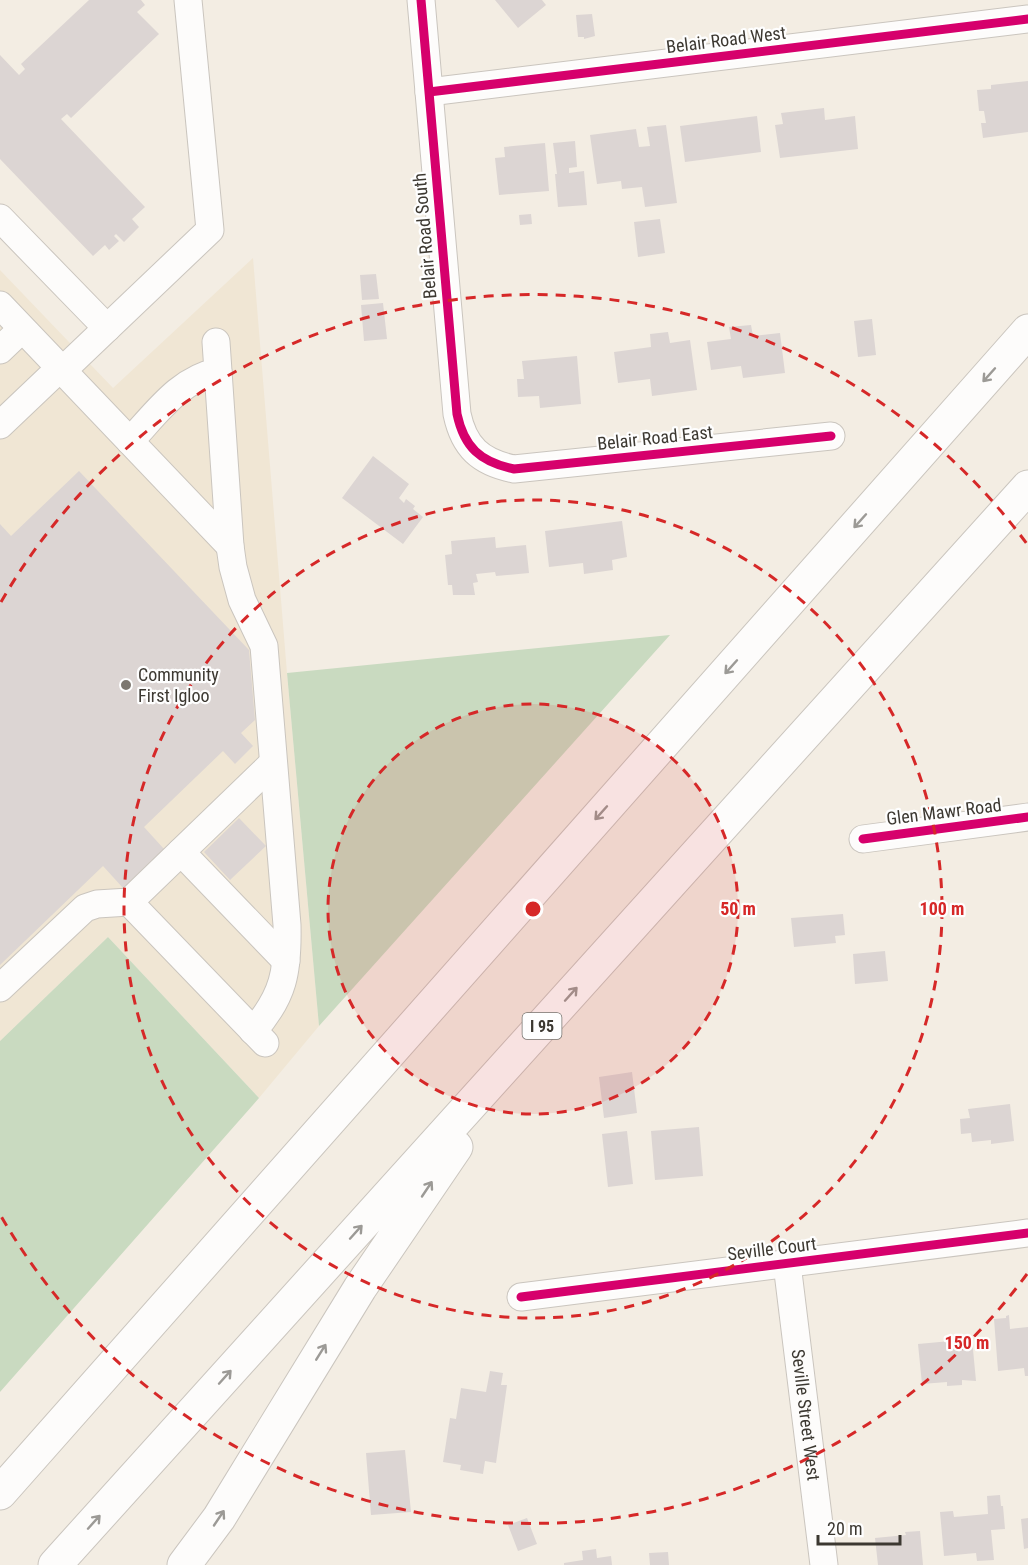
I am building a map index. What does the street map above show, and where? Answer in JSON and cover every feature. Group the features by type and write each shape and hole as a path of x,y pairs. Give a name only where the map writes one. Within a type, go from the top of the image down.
{"highway":[{"path":"0,1493 1028,331"},
{"name":"I 95","path":"55,1565 1028,487"},
{"path":"184,1565 219,1518 360,1288 524,1046"},
{"path":"0,1482 34,1454"}],"street":[{"path":"0,425 210,230 188,0"},
{"name":"Belair Road South","path":"421,0 457,414 462,435 467,443 485,459"},
{"name":"Belair Road West","path":"429,92 1028,20"},
{"path":"0,218 107,328"},
{"path":"0,305 230,546"},
{"path":"0,350 22,329"},
{"path":"129,902 259,1037 275,1004 284,977 287,925 264,646 242,600 233,567 216,342"},
{"path":"130,441 185,385 199,377 218,372"},
{"name":"Belair Road East","path":"485,459 514,469 831,436"},
{"path":"0,988 85,908 97,904 129,902 273,763"},
{"name":"Glen Mawr Road","path":"863,839 1028,817"},
{"path":"181,852 286,961"},
{"name":"Seville Court","path":"521,1297 1028,1233"},
{"name":"Seville Street West","path":"787,1264 824,1565"}],"shaded area":[{"path":"253,258 319,1026 259,1098 108,937 0,1041 0,270 113,388"}],"green space":[{"path":"670,635 319,1026 287,673"},
{"path":"108,937 259,1098 0,1392 0,1041"}],"building":[{"path":"89,0 141,0 145,5 137,12 159,34 71,118 67,114 61,119 145,207 132,219 139,227 124,242 116,234 114,236 119,241 109,250 105,245 93,256 0,159 0,55 19,75 25,69 21,64"},
{"path":"495,0 542,0 546,5 518,28"},
{"path":"592,14 595,36 584,39 584,37 578,37 576,15"},
{"path":"1028,81 1028,132 983,138 981,123 986,123 984,111 979,111 977,90 991,89 991,85"},
{"path":"824,108 825,120 855,116 858,149 780,158 775,125 783,124 781,113"},
{"path":"757,116 761,152 685,162 680,126"},
{"path":"666,125 677,203 645,207 642,187 622,189 621,181 597,184 590,135 636,129 639,147 650,146 647,127"},
{"path":"575,141 577,167 569,168 569,173 584,171 587,205 558,207 553,143"},
{"path":"545,143 549,191 499,195 495,158 505,157 504,147"},
{"path":"531,214 532,224 520,225 519,215"},
{"path":"660,219 665,253 638,257 634,222"},
{"path":"376,274 379,299 362,300 360,275"},
{"path":"383,303 387,339 364,341 361,305"},
{"path":"872,319 876,355 858,357 854,321"},
{"path":"751,325 753,336 780,333 785,373 743,378 741,366 711,370 707,342 731,339 729,327"},
{"path":"668,332 670,343 690,340 697,390 652,396 650,379 618,383 614,352 651,347 650,334"},
{"path":"577,356 581,404 540,408 539,396 518,397 517,379 524,379 522,361"},
{"path":"373,456 409,484 399,498 404,503 406,499 415,506 413,509 423,517 403,544 342,498"},
{"name":"Community First Igloo","path":"79,471 249,650 255,720 241,733 253,746 235,764 223,751 144,827 164,849 123,888 103,866 0,965 0,524 11,536"},
{"path":"622,521 627,557 612,560 613,570 584,574 583,563 549,567 545,531"},
{"path":"495,537 496,548 526,545 529,573 496,576 495,572 476,574 478,582 473,583 475,595 453,595 452,585 448,585 445,555 452,554 451,541"},
{"path":"239,818 266,846 230,880 204,852"},
{"path":"843,914 845,935 835,936 836,943 794,947 791,918"},
{"path":"885,951 888,981 855,984 853,954"},
{"path":"632,1072 637,1113 604,1118 599,1077"},
{"path":"1010,1104 1014,1141 991,1144 991,1140 972,1142 971,1133 961,1134 960,1119 970,1118 968,1109"},
{"path":"699,1127 703,1176 655,1180 651,1131"},
{"path":"627,1131 633,1184 608,1187 602,1134"},
{"path":"1009,1315 1010,1329 1028,1327 1028,1376 1025,1376 1024,1368 998,1371 994,1319 1006,1318"},
{"path":"972,1339 976,1381 962,1380 962,1385 947,1386 947,1382 922,1384 918,1344"},
{"path":"490,1371 503,1373 501,1385 507,1385 496,1463 485,1461 483,1474 460,1470 461,1465 443,1462 450,1418 456,1419 461,1388 486,1392"},
{"path":"405,1450 411,1512 371,1515 366,1453"},
{"path":"1000,1495 1005,1529 991,1530 994,1560 977,1561 976,1553 944,1556 940,1512 953,1511 954,1517 988,1514 987,1496"},
{"path":"527,1518 537,1544 518,1551 508,1525"},
{"path":"1028,1518 1028,1548 1024,1549 1021,1519"},
{"path":"920,1531 923,1565 878,1565 875,1538 906,1535 905,1532"},
{"path":"596,1549 597,1558 611,1556 612,1565 564,1565 564,1563 583,1560 582,1551"},
{"path":"668,1552 669,1565 650,1565 649,1553"}],"cycle path":[{"path":"421,0 457,414 464,436 475,451 492,462 514,469 831,436"},
{"path":"429,92 1028,19"},
{"path":"863,839 1028,817"},
{"path":"521,1297 1028,1233"}],"place":[{"name":"Community First Igloo","path":"126,685"}]}
